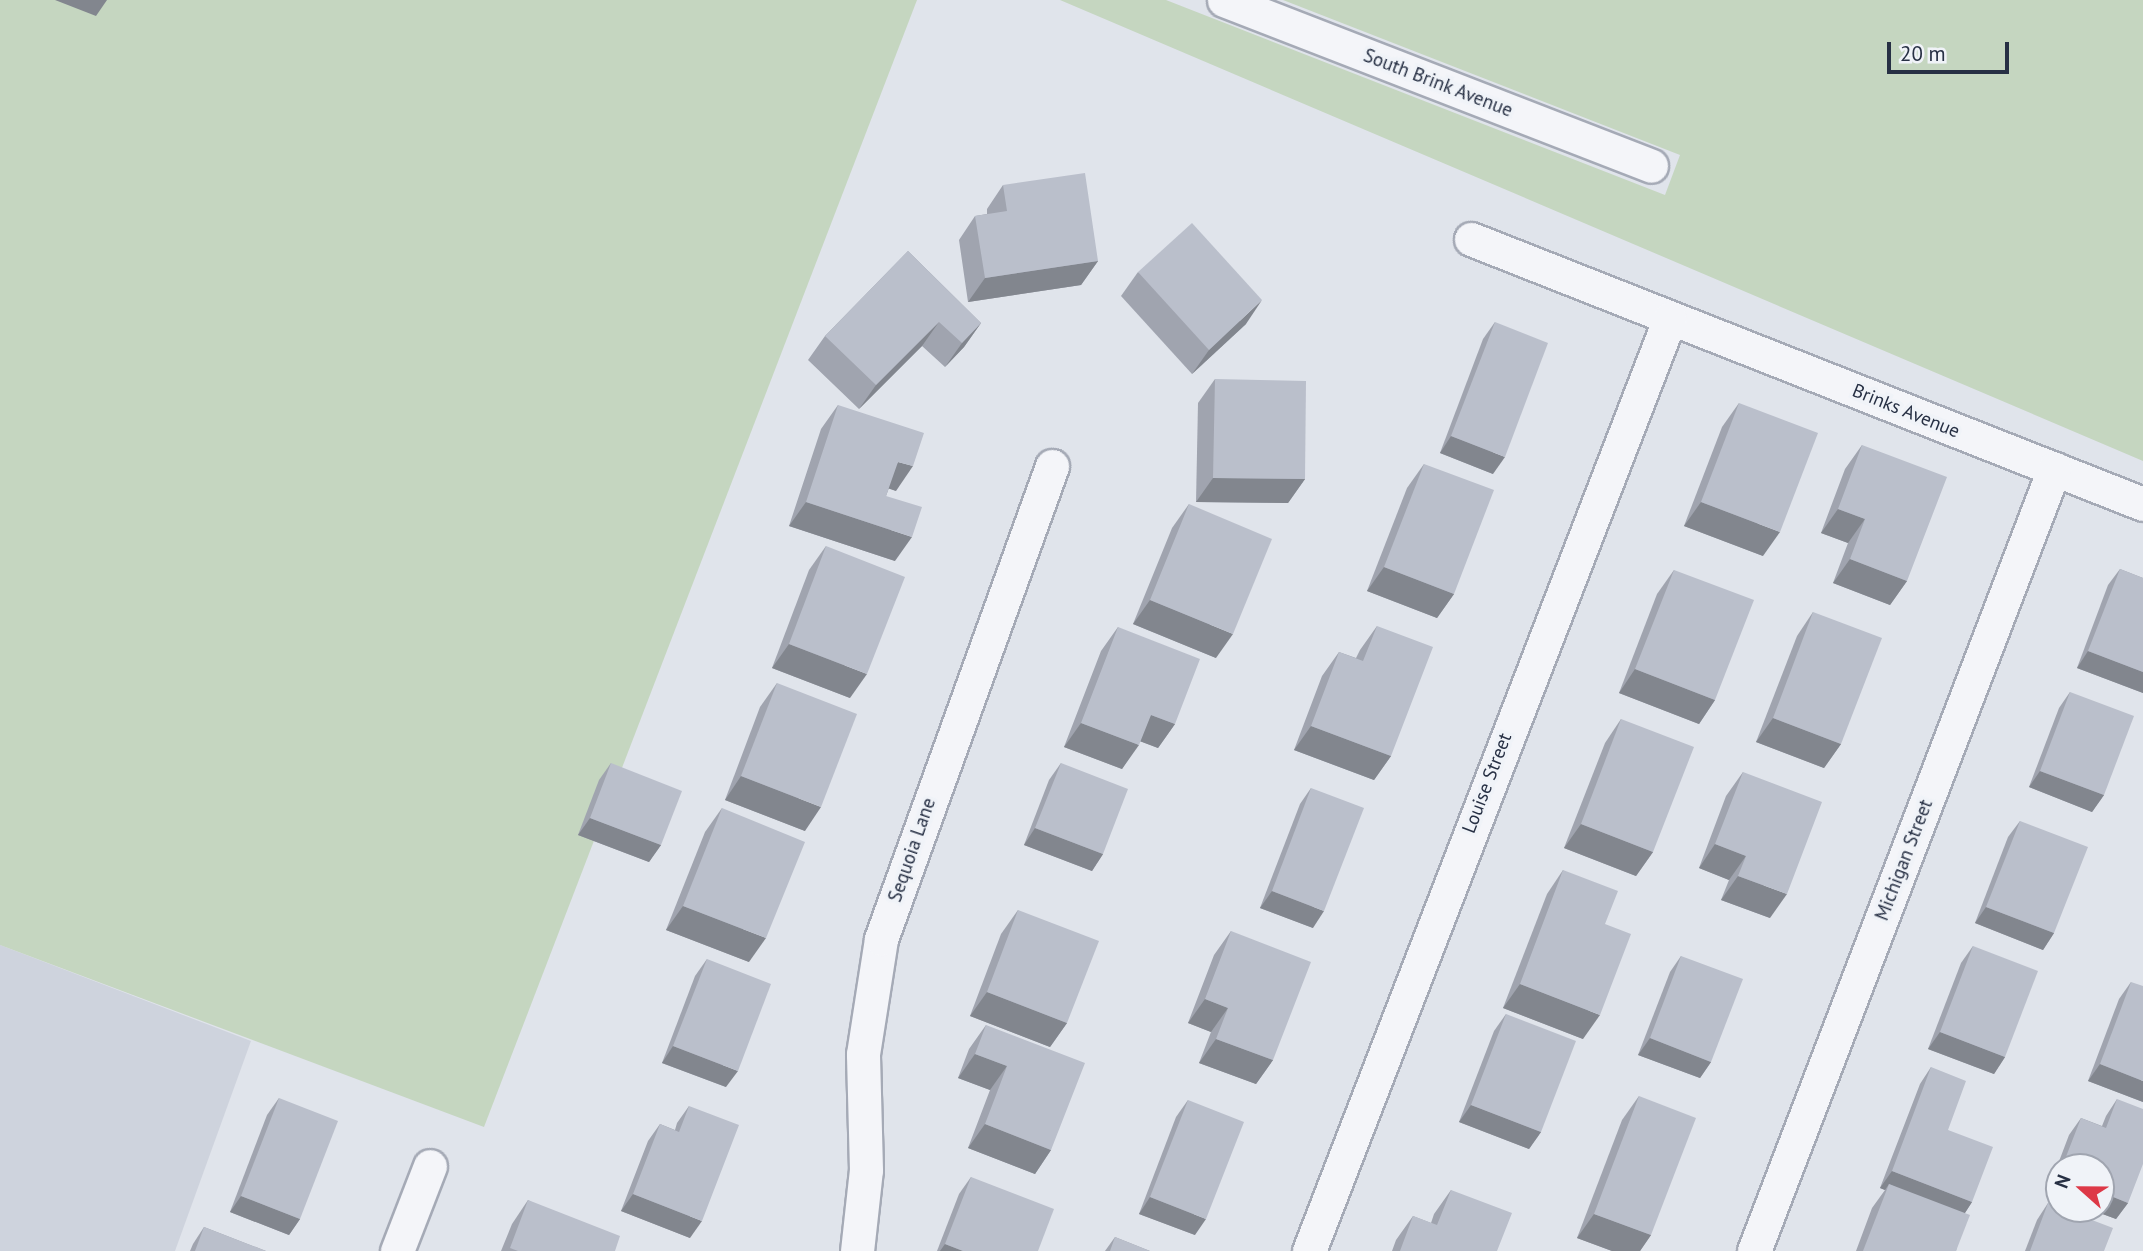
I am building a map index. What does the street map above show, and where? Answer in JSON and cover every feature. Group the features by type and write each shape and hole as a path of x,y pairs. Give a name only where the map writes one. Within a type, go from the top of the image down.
{"street":[{"name":"South Brink Avenue","path":"1224,0 1651,166"},
{"path":"1471,239 1670,318"},
{"name":"Brinks Avenue","path":"1670,318 2143,503"},
{"name":"Louise Street","path":"1308,1251 1670,318"},
{"name":"Sequoia Lane","path":"857,1251 866,1170 863,1054 881,939 1052,466"},
{"name":"Michigan Street","path":"1754,1251 2054,469"},
{"path":"397,1251 430,1166"}],"shaded area":[{"path":"0,945 251,1041 175,1251 0,1251"}],"green space":[{"path":"0,0 917,0 484,1127 0,945"},
{"path":"1060,0 1166,0 1665,195 1680,155 1283,0 2143,0 2143,461"}],"building":[{"path":"1085,173 1098,261 985,278 975,216 1007,211 1003,185"},
{"path":"1192,223 1262,300 1209,350 1138,272"},
{"path":"908,251 981,323 962,343 939,322 876,385 825,336"},
{"path":"1495,322 1548,343 1505,457 1451,436"},
{"path":"1215,379 1306,381 1305,479 1213,478"},
{"path":"1739,403 1818,433 1780,532 1701,502"},
{"path":"838,405 924,433 913,466 898,462 886,496 922,507 912,537 806,502"},
{"path":"1862,445 1947,477 1907,581 1850,559 1865,519 1838,509"},
{"path":"1424,464 1494,490 1454,594 1384,567"},
{"path":"1189,504 1272,539 1233,634 1150,600"},
{"path":"826,546 905,577 867,674 789,644"},
{"path":"2120,569 2143,578 2143,672 2088,651"},
{"path":"1674,570 1754,600 1715,700 1635,669"},
{"path":"1813,612 1882,638 1841,744 1773,718"},
{"path":"1377,626 1433,647 1391,756 1311,726 1339,652 1363,661"},
{"path":"1118,627 1200,659 1175,724 1151,715 1139,745 1081,723"},
{"path":"777,683 857,714 821,807 741,776"},
{"path":"2070,692 2134,716 2104,795 2040,771"},
{"path":"1621,719 1694,747 1653,852 1581,824"},
{"path":"611,763 682,791 661,845 590,818"},
{"path":"1061,763 1128,789 1103,854 1035,828"},
{"path":"1743,772 1822,802 1787,894 1738,876 1746,856 1715,844"},
{"path":"1311,788 1364,808 1324,911 1272,891"},
{"path":"722,808 805,842 766,938 683,906"},
{"path":"2020,821 2088,847 2054,933 1986,907"},
{"path":"1563,870 1618,891 1605,924 1631,934 1600,1015 1520,984"},
{"path":"1018,910 1099,941 1067,1023 987,992"},
{"path":"1231,931 1311,962 1273,1060 1216,1039 1228,1008 1205,999"},
{"path":"1973,946 2038,971 2005,1057 1940,1032"},
{"path":"1681,956 1743,979 1711,1062 1650,1038"},
{"path":"707,959 771,984 738,1071 673,1046"},
{"path":"2131,982 2143,986 2143,1081 2100,1064"},
{"path":"1506,1014 1576,1041 1541,1132 1471,1105"},
{"path":"986,1025 1085,1063 1051,1150 985,1124 1007,1066 975,1054"},
{"path":"1931,1067 1966,1081 1948,1130 1993,1147 1972,1202 1892,1171"},
{"path":"1639,1096 1696,1118 1651,1235 1594,1214"},
{"path":"279,1098 338,1121 300,1219 241,1196"},
{"path":"2117,1099 2143,1109 2143,1164 2128,1203 2115,1198 2115,1153 2067,1153 2081,1118 2106,1128"},
{"path":"1188,1100 1244,1122 1206,1219 1150,1197"},
{"path":"689,1106 739,1125 702,1221 633,1194 660,1124 679,1132"},
{"path":"971,1177 1054,1209 1038,1251 963,1251 945,1244"},
{"path":"1889,1184 1970,1215 1956,1251 1863,1251"},
{"path":"1451,1190 1512,1213 1497,1251 1400,1251 1413,1216 1437,1225"},
{"path":"528,1200 620,1236 615,1251 518,1251 510,1248"},
{"path":"2045,1211 2045,1223 2100,1223 2113,1228 2104,1251 2030,1251"},
{"path":"204,1227 266,1251 195,1251"},
{"path":"1115,1237 1150,1251 1110,1251"}]}
